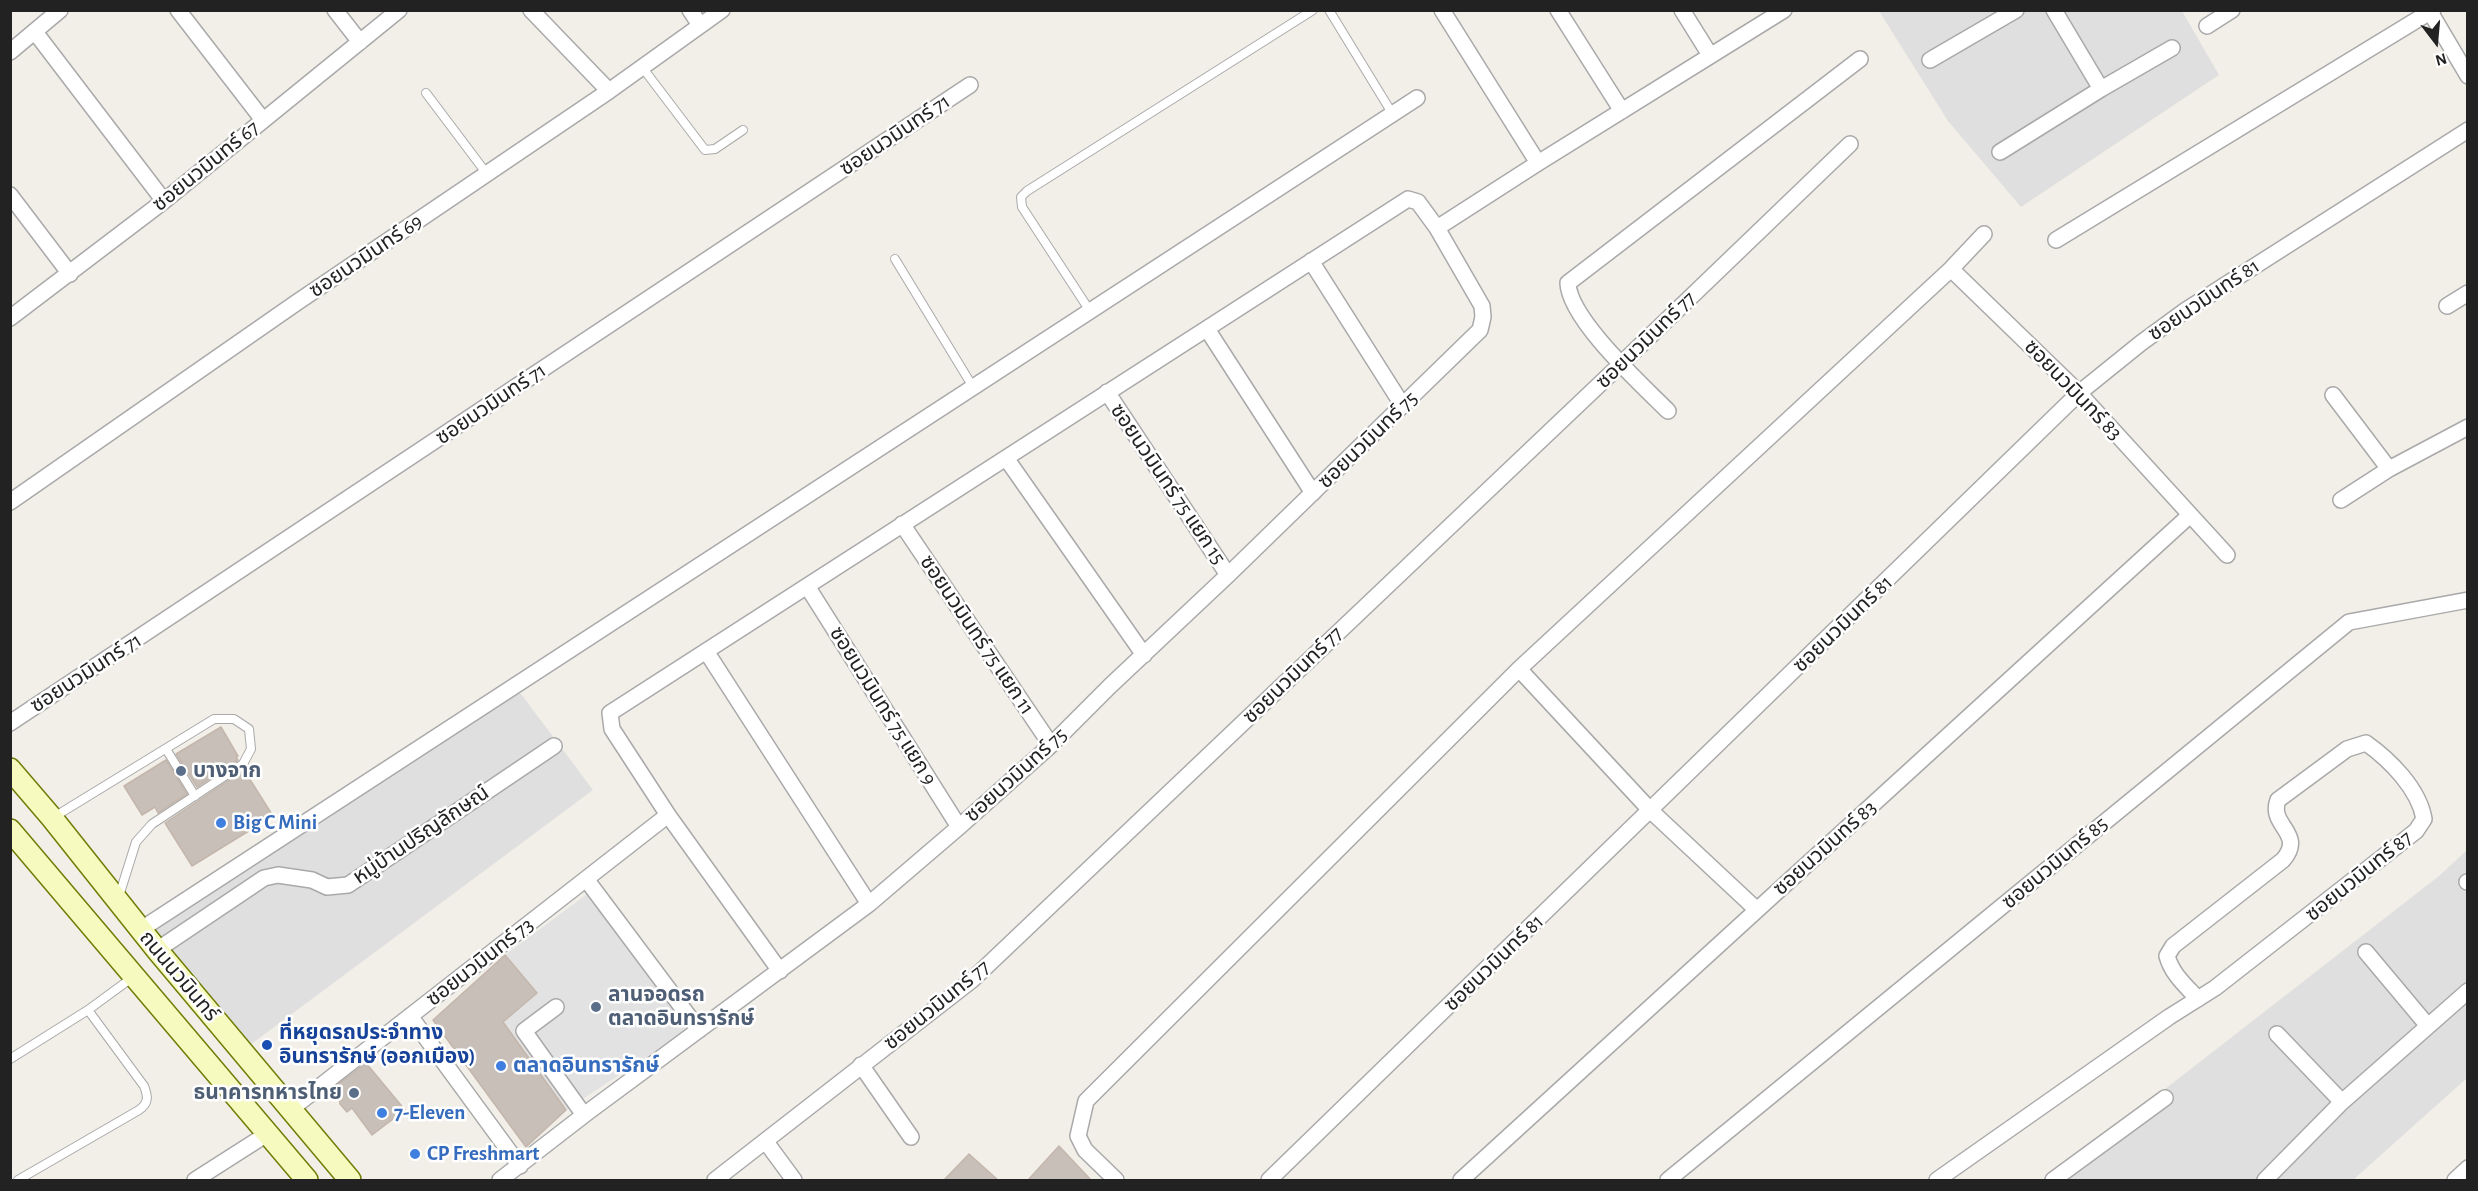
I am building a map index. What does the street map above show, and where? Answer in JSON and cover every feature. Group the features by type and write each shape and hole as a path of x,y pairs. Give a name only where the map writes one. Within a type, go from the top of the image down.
{"main road":[{"name":"ถนนนวมินทร์","path":"10,768 156,950 350,1180"},
{"name":"ถนนนวมินทร์","path":"10,830 307,1180"}],"street":[{"path":"10,52 60,10"},
{"path":"178,10 263,120"},
{"path":"335,10 360,42"},
{"name":"ซอยนวมินทร์ 67","path":"10,318 164,201 399,10"},
{"path":"531,10 609,91"},
{"path":"690,10 700,25"},
{"name":"ซอยนวมินทร์ 69","path":"10,502 609,91 722,10"},
{"path":"1442,10 1538,162"},
{"path":"1558,10 1622,111"},
{"path":"1682,10 1710,55"},
{"path":"780,971 668,814 612,729 610,713 1408,199 1418,202 1437,228 1538,162 1784,10"},
{"path":"1930,60 2016,10"},
{"path":"2054,10 2100,88"},
{"path":"2207,27 2232,10"},
{"path":"2056,240 2431,11 2468,76"},
{"path":"34,32 164,201"},
{"path":"2000,152 2100,88 2172,48"},
{"path":"1668,411 1621,364 1577,309 1570,297 1568,283 1860,59"},
{"name":"ซอยนวมินทร์ 71","path":"10,723 366,489 578,345 970,85"},
{"path":"140,930 1416,98"},
{"name":"ซอยนวมินทร์ 81","path":"1269,1180 2079,393 2186,310 2468,130"},
{"name":"ซอยนวมินทร์ 77","path":"715,1180 972,980 1850,144"},
{"path":"10,195 70,274"},
{"name":"ซอยนวมินทร์ 75","path":"501,1180 584,1115 869,904 959,827 1051,745 1480,330 1483,317 1482,306 1437,228"},
{"path":"1116,1180 1085,1150 1078,1136 1086,1101 1519,669 1951,269 1984,234"},
{"path":"1311,261 1403,406"},
{"name":"ซอยนวมินทร์ 83","path":"1951,269 2079,393 2227,555"},
{"path":"2447,306 2468,293"},
{"path":"1207,329 1313,493"},
{"name":"ซอยนวมินทร์ 75 แยก 15","path":"1107,392 1228,575"},
{"path":"2333,395 2389,469"},
{"path":"2341,500 2389,469 2468,427"},
{"path":"1006,458 1144,655"},
{"name":"ซอยนวมินทร์ 83","path":"1461,1180 2189,516"},
{"name":"ซอยนวมินทร์ 75 แยก 11","path":"902,524 1051,745"},
{"name":"ซอยนวมินทร์ 75 แยก 9","path":"807,586 959,827"},
{"name":"ซอยนวมินทร์ 85","path":"1668,1180 2349,622 2468,600"},
{"path":"706,651 869,904"},
{"path":"1519,669 1651,811 1757,910"},
{"name":"ซอยนวมินทร์ 87","path":"1937,1180 2198,999 2298,926 2416,831 2424,819 2416,795 2395,769 2366,743 2347,749 2278,800 2276,812 2292,843 2290,852 2283,860 2173,946 2167,956 2175,975 2198,999"},
{"name":"หมู่บ้านปริญลักษณ์","path":"156,950 264,878 278,875 312,880 327,887 348,885 554,746"},
{"name":"ซอยนวมินทร์ 73","path":"291,1109 668,814"},
{"path":"586,879 699,1030"},
{"path":"2366,952 2428,1026"},
{"path":"2265,1180 2342,1102 2468,991"},
{"path":"556,1008 524,1031 584,1115"},
{"path":"410,1016 520,1166"},
{"path":"2277,1034 2342,1102"},
{"path":"861,1065 911,1137"},
{"path":"2053,1180 2164,1098"},
{"path":"195,1180 267,1134"},
{"path":"766,1142 794,1180"},
{"path":"2455,1180 2468,1168"}],"lane":[{"path":"1090,311 1022,207 1021,197 1027,191 1313,10"},
{"path":"1329,10 1392,113"},
{"path":"642,67 705,150 715,149 743,130"},
{"path":"426,93 487,174"},
{"path":"895,259 974,387"},
{"path":"52,818 214,719 234,719 249,729 251,749 243,764 152,824 136,842 118,901"},
{"path":"166,749 195,796"},
{"path":"10,1059 88,1010 135,976"},
{"path":"18,1180 139,1110 147,1102 144,1086 88,1010"}],"shaded area":[{"path":"1879,11 2182,11 2219,75 2021,207 1948,121"},
{"path":"515,686 593,790 242,1051 140,930"},
{"path":"2467,850 2467,1078 2353,1180 2048,1180 2439,876"},
{"name":"ลานจอดรถ ตลาดอินทรารักษ์","path":"587,894 689,1029 566,1110 503,1022 537,993 505,955"}],"building":[{"path":"221,727 238,756 236,757 238,760 197,787 176,754"},
{"path":"166,760 187,794 158,813 155,807 142,815 124,786"},
{"name":"Big C Mini","path":"244,770 273,816 192,866 165,823"},
{"name":"ตลาดอินทรารักษ์","path":"505,955 537,993 503,1022 566,1110 526,1147 433,1020"},
{"path":"366,1063 405,1110 372,1135 352,1108 347,1112 340,1104 338,1084"},
{"path":"1059,1146 1091,1180 1028,1180"},
{"path":"969,1154 998,1180 944,1180"}],"place":[{"name":"บางจาก","path":"181,771"},
{"name":"Big C Mini","path":"221,823"},
{"name":"ลานจอดรถ ตลาดอินทรารักษ์","path":"596,1007"},
{"name":"ที่หยุดรถประจำทาง อินทรารักษ์ (ออกเมือง)","path":"267,1045"},
{"name":"ตลาดอินทรารักษ์","path":"501,1066"},
{"name":"ธนาคารทหารไทย","path":"354,1093"},
{"name":"7-Eleven","path":"382,1113"},
{"name":"CP Freshmart","path":"415,1154"}]}
